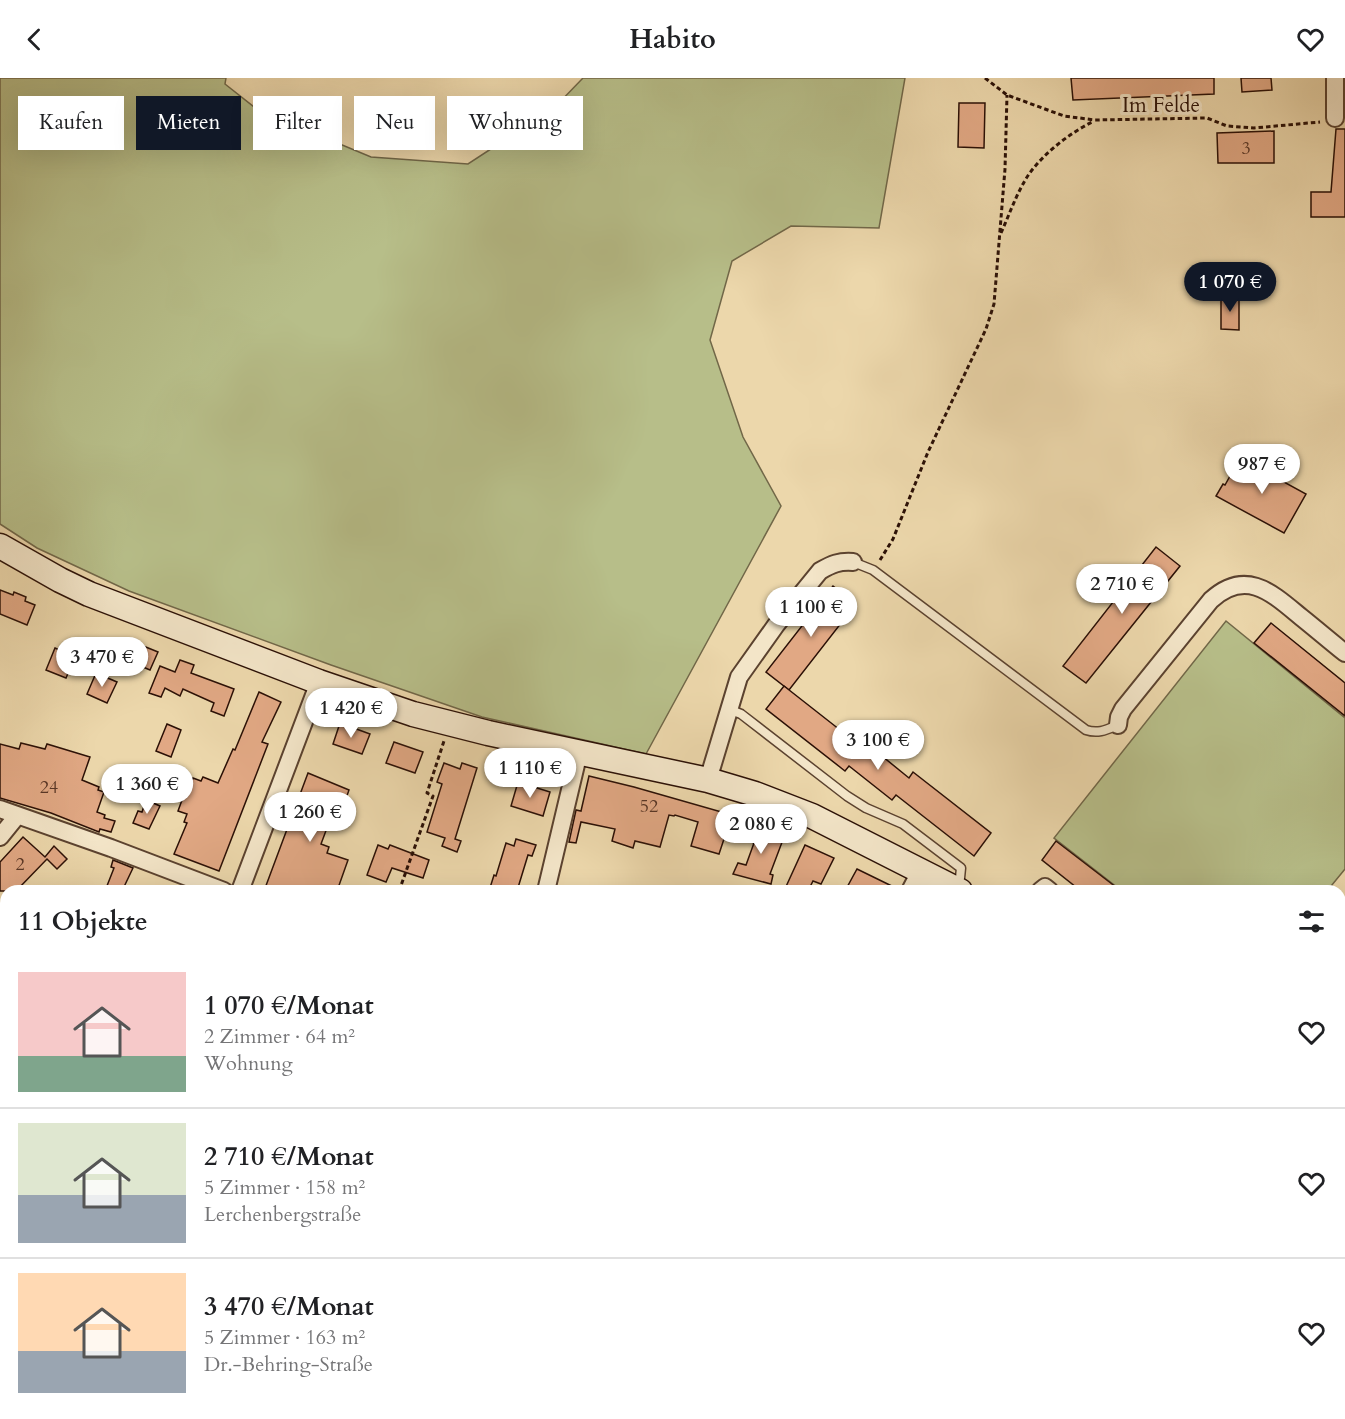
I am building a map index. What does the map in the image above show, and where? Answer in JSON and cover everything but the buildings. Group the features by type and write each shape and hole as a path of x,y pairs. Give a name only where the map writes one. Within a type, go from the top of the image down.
{"street":[{"path":"1335,78 1335,118"},
{"path":"0,546 29,564 89,594 385,705 449,724 708,780 755,794 804,812 916,881 935,885"},
{"path":"708,780 735,687 746,665 811,580 831,564 840,561 853,562"},
{"path":"1118,725 1119,717 1124,710 1210,600 1233,587 1251,585 1269,592 1345,653"},
{"path":"242,885 319,682"},
{"path":"547,885 579,752"},
{"path":"0,809 208,885"},
{"path":"0,837 17,816"}],"lane":[{"path":"853,562 873,570 1086,730 1095,733 1118,725"},
{"path":"728,709 741,714 846,796 866,808 903,824 957,864 960,868 959,885"}],"path":[{"name":"Im Felde","path":"986,78 1008,95 1064,116 1095,120 1208,118 1227,126 1254,128 1316,123 1335,118"},
{"path":"873,570 893,539 928,452 986,329 994,304 1005,169 1008,95"},
{"path":"999,235 1031,172 1073,132 1095,120"},
{"path":"401,885 433,796 427,793 449,724"}],"green space":[{"path":"0,78 226,78 225,84 240,96 136,96 136,150 241,150 241,97 253,106 253,150 342,150 342,145 371,157 468,164 489,150 583,150 583,96 566,96 583,78 905,78 879,228 791,226 732,261 710,340 743,437 781,506 646,754 482,717 331,665 129,591 37,548 0,524"},
{"path":"1226,621 1345,718 1345,869 1332,885 1114,885 1054,838"}]}
